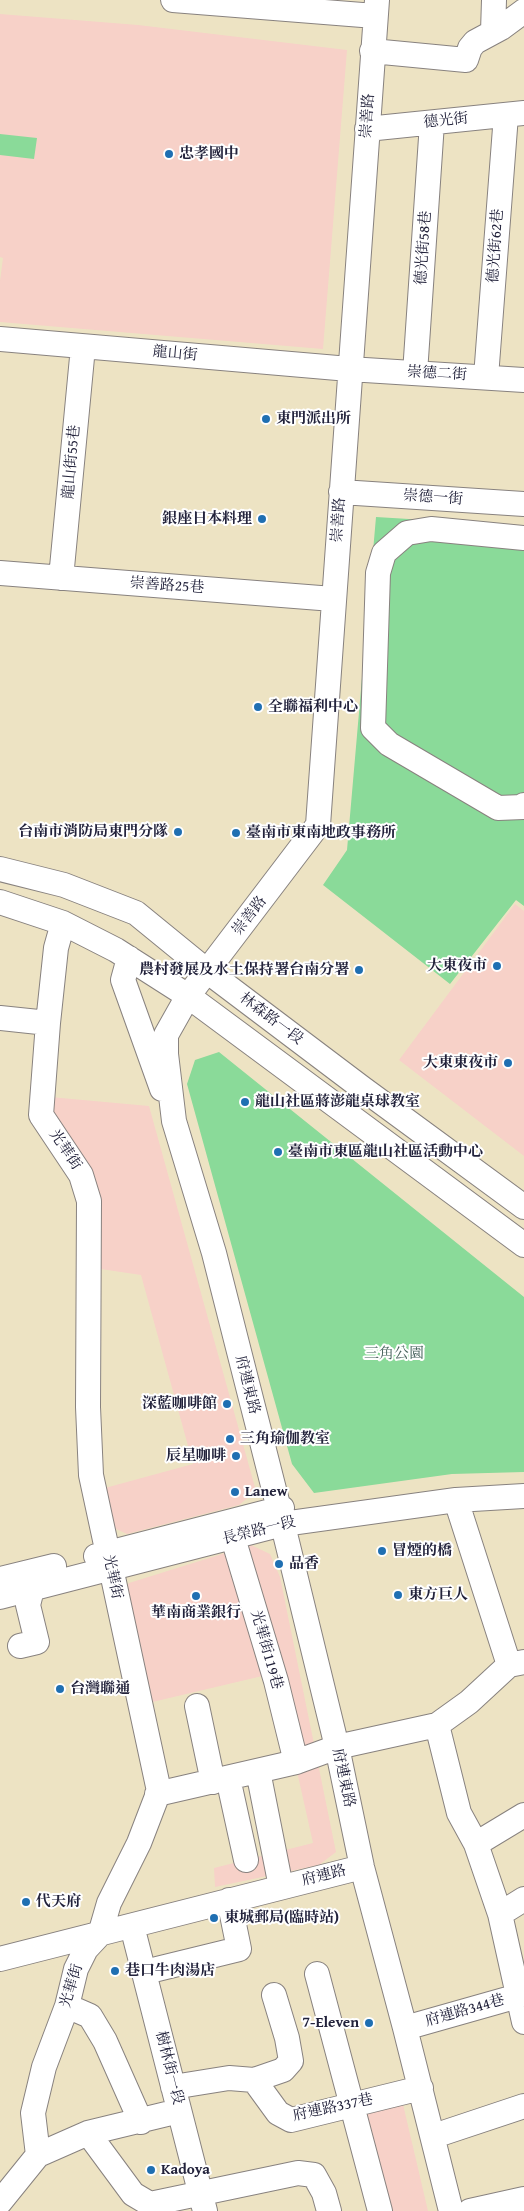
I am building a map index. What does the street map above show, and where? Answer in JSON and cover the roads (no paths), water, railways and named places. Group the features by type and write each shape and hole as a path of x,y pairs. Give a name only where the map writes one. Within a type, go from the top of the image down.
{"street":[{"path":"173,0 376,8"},
{"path":"493,32 494,0"},
{"name":"崇善路","path":"188,996 318,826 376,8"},
{"path":"372,51 466,60 470,48 475,42 524,11"},
{"name":"德光街","path":"367,129 515,114"},
{"name":"德光街62巷","path":"486,377 515,114"},
{"name":"德光街58巷","path":"415,373 432,122"},
{"name":"龍山街","path":"0,340 350,368"},
{"name":"龍山街55巷","path":"61,578 83,347"},
{"name":"崇德二街","path":"350,368 524,380"},
{"name":"崇德一街","path":"341,492 524,504"},
{"path":"524,538 430,529 407,533 384,553 378,573 372,728 389,744 498,808 523,807 524,805"},
{"name":"崇善路25巷","path":"0,572 334,599"},
{"name":"林森路一段","path":"0,869 64,885 136,913 207,971 524,1207"},
{"name":"林森路一段","path":"0,902 63,923 129,958 188,996 524,1245"},
{"name":"光華街","path":"38,2155 33,2113 44,2067 67,2006 76,1969 86,1949 100,1934 109,1903 139,1844 158,1791 91,1475 88,1407 89,1201 81,1174 41,1115 56,948 63,923"},
{"path":"129,958 123,980 145,1047 174,1120"},
{"name":"府連東路","path":"188,996 166,1035 174,1120 214,1253 281,1516 337,1747 362,1867"},
{"path":"0,1018 48,1023"},
{"name":"長榮路一段","path":"0,1597 32,1589 109,1561 281,1516 448,1486 524,1481"},
{"name":"長榮路一段","path":"0,1579 233,1538 281,1516 456,1500 524,1496"},
{"path":"157,1794 296,1762 337,1747 437,1724 469,1702 517,1663 456,1500"},
{"name":"光華街119巷","path":"233,1538 276,1681 296,1762"},
{"path":"32,1589 41,1602 48,1630 54,1635"},
{"path":"20,1646 37,1642 28,1605 32,1589"},
{"path":"197,1706 246,1860"},
{"path":"437,1724 458,1813 476,1844 500,1914 521,1994 524,2022"},
{"path":"258,1771 281,1887"},
{"path":"476,1844 524,1815"},
{"name":"府連路","path":"0,1959 362,1867 434,2136 451,2211"},
{"path":"500,1914 524,1899"},
{"path":"145,1972 238,1949 229,1900"},
{"name":"樹林街一段","path":"132,1926 203,2203"},
{"path":"317,1974 380,2211"},
{"name":"府連路344巷","path":"405,2028 521,1994"},
{"path":"173,2087 229,2078 254,2080 283,2070 291,2061 274,1995"},
{"path":"67,2006 90,2016 105,2041 141,2122"},
{"name":"府連路337巷","path":"254,2080 278,2113 291,2120 421,2088"},
{"path":"434,2136 524,2106"},
{"path":"0,2202 38,2155 88,2133 141,2122 180,2111"},
{"path":"88,2133 133,2194 150,2204 203,2203 298,2173 314,2175 324,2193 329,2211"},
{"path":"470,2211 524,2199"}],"place":[{"name":"忠孝國中","path":"169,154"},
{"name":"東門派出所","path":"266,419"},
{"name":"銀座日本料理","path":"262,519"},
{"name":"全聯福利中心","path":"258,707"},
{"name":"台南市消防局東門分隊","path":"178,832"},
{"name":"臺南市東南地政事務所","path":"236,833"},
{"name":"大東夜市","path":"497,966"},
{"name":"農村發展及水土保持署台南分署","path":"359,970"},
{"name":"大東東夜市","path":"508,1063"},
{"name":"龍山社區蔣澎龍桌球教室","path":"245,1102"},
{"name":"臺南市東區龍山社區活動中心","path":"278,1152"},
{"name":"深藍咖啡館","path":"227,1404"},
{"name":"三角瑜伽教室","path":"230,1439"},
{"name":"辰星咖啡","path":"236,1456"},
{"name":"Lanew","path":"235,1492"},
{"name":"冒煙的橋","path":"382,1551"},
{"name":"品香","path":"279,1564"},
{"name":"東方巨人","path":"398,1595"},
{"name":"華南商業銀行","path":"196,1596"},
{"name":"台灣聯通","path":"60,1689"},
{"name":"代天府","path":"26,1902"},
{"name":"東城郵局(臨時站)","path":"214,1918"},
{"name":"巷口牛肉湯店","path":"115,1971"},
{"name":"7-Eleven","path":"369,2023"},
{"name":"Kadoya","path":"151,2170"}],"park label":[{"name":"三角公園","path":"394,1354"}]}
